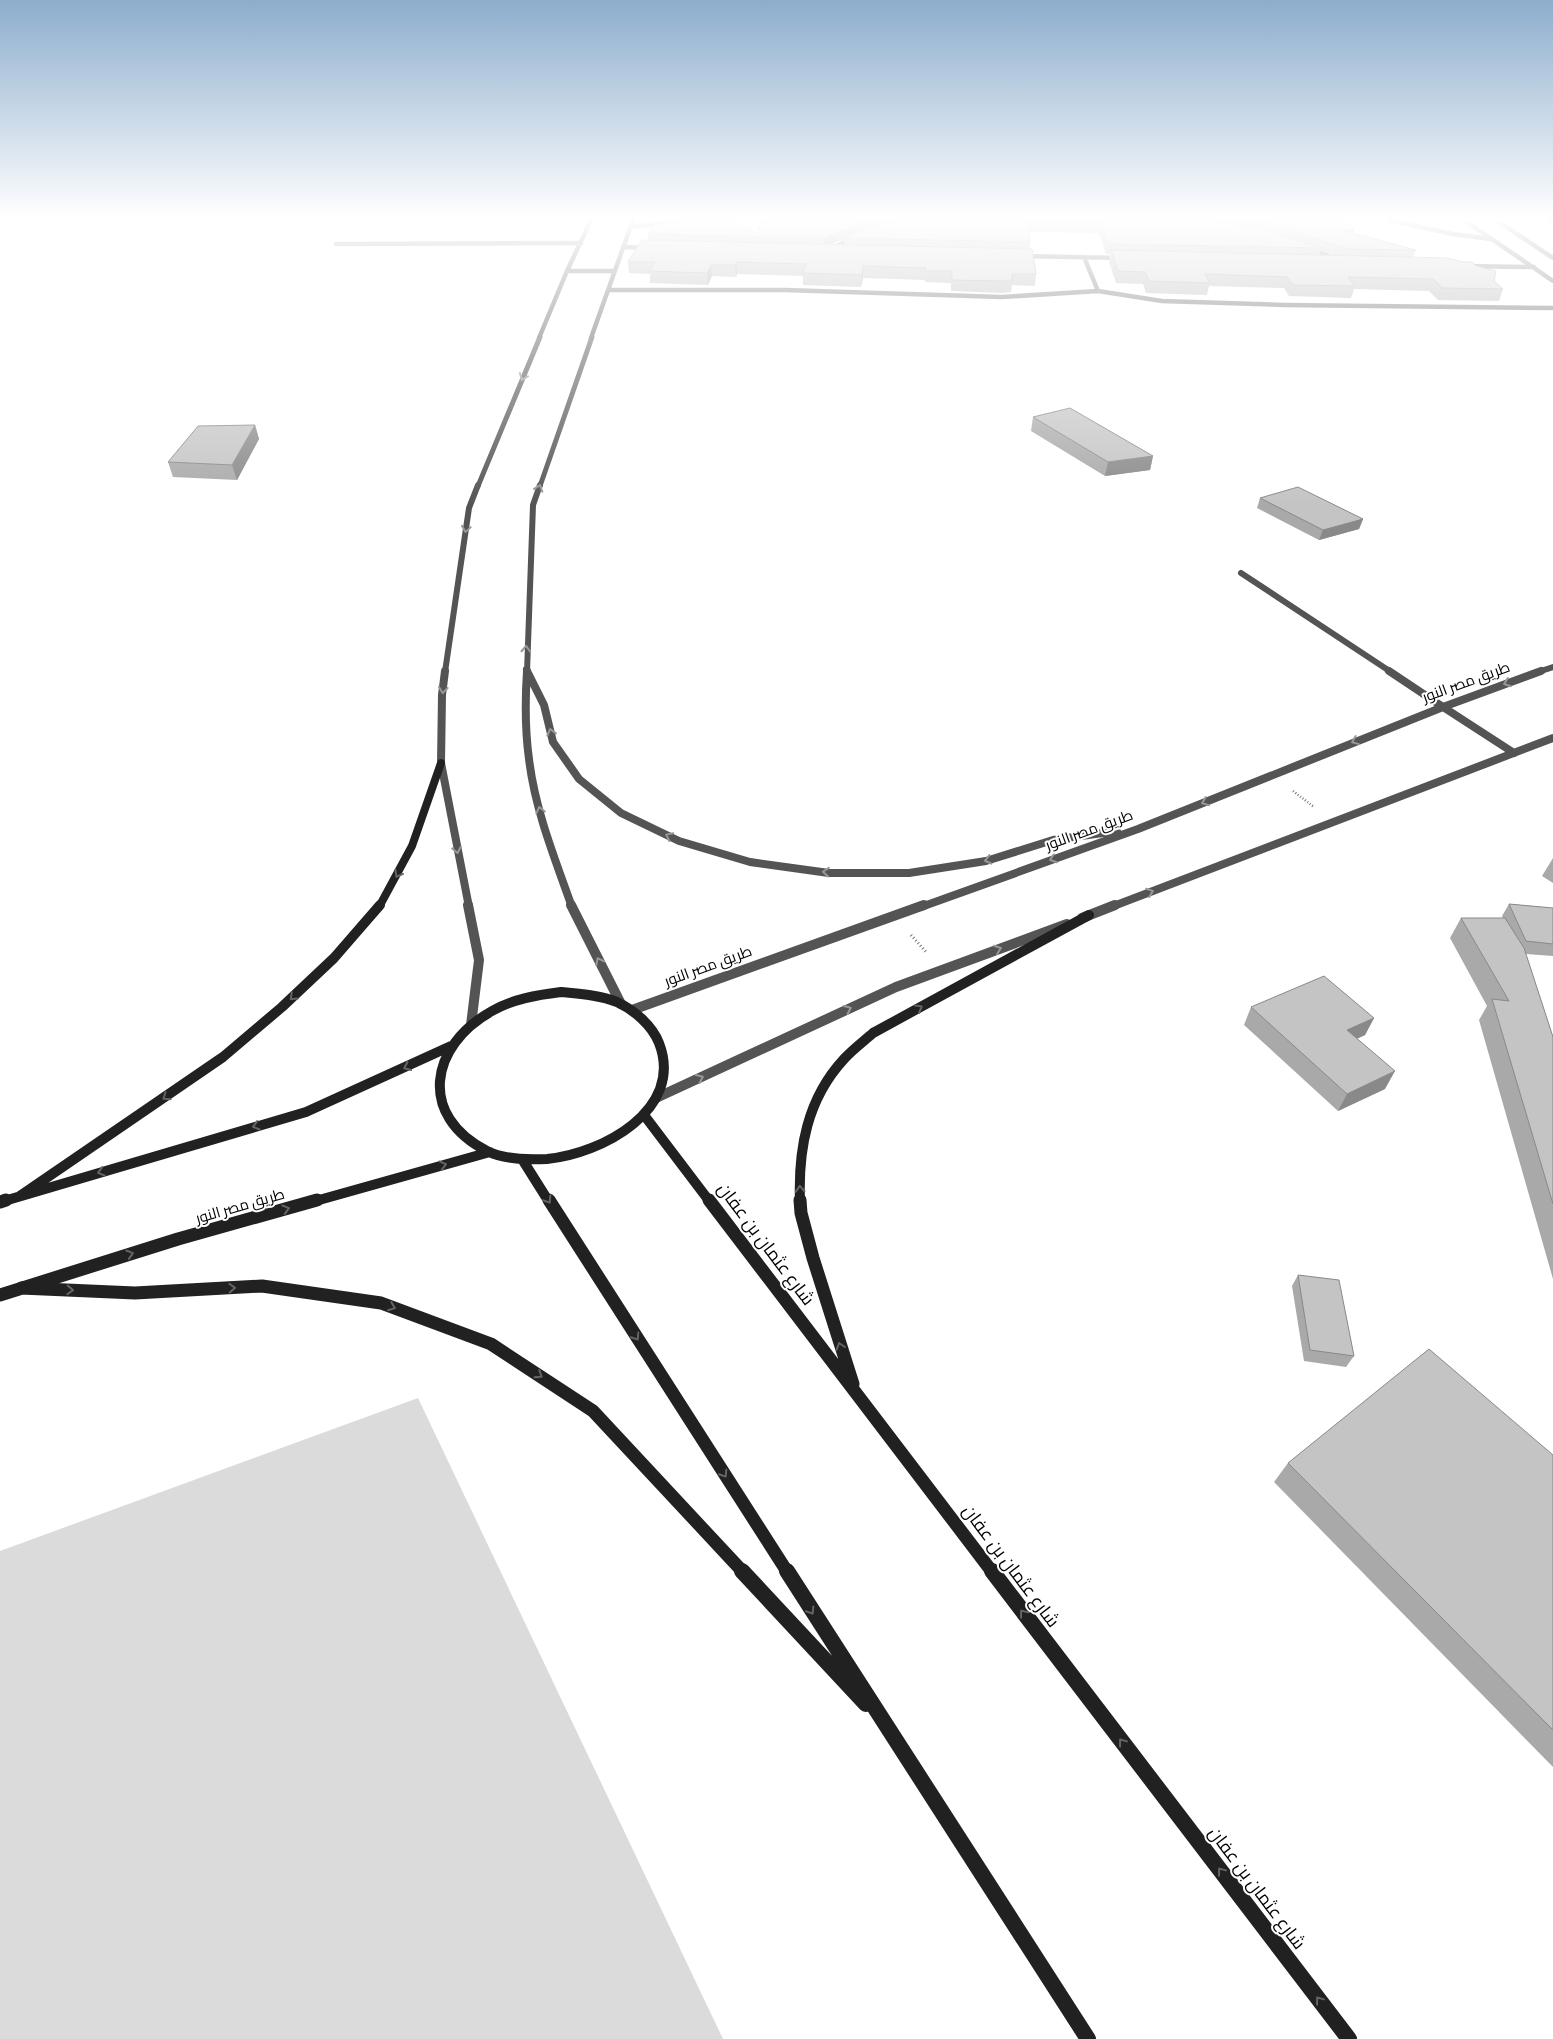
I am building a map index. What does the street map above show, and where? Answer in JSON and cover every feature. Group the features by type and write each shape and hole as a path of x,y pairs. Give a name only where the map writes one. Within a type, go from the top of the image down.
{"main road":[{"path":"20,1196 223,1057 282,1007 334,958 381,904 412,846 441,763"},
{"path":"855,1392 812,1258 801,1213 800,1161 806,1128 821,1091 844,1059 873,1033 1089,915"},
{"path":"561,992 593,995 621,1004 632,1010 648,1023 658,1040 664,1058 663,1078 656,1098 644,1115 620,1135 590,1151 556,1158 522,1159 490,1152 464,1138 446,1117 438,1094 440,1070 451,1046 471,1024 498,1008 529,996 561,992"},
{"path":"0,1202 306,1112 451,1046"},
{"name":"شارع عثمان بن عفان","path":"644,1115 1349,2039"},
{"name":"طريق مصر النور","path":"0,1295 178,1239 490,1152"},
{"path":"522,1159 1088,2039"},
{"path":"21,1288 135,1293 262,1286 381,1303 491,1344 593,1411 884,1724"}],"street":[{"path":"471,1024 479,960 441,763 442,695 469,508 550,315"},
{"path":"600,315 533,506 524,713 529,761 544,832 574,913 621,1004"},
{"path":"1241,573 1514,753"},
{"name":"طريق مصر النور","path":"632,1010 1138,829 1443,706 1553,667"},
{"path":"526,668 544,705 553,742 579,779 621,813 679,841 750,862 829,873 910,873 986,861 1053,840 1138,829"},
{"path":"656,1098 887,991 1553,738"}],"path":[{"path":"1271,775 1335,822"},
{"path":"894,916 942,970"}],"shaded area":[{"path":"418,1398 723,2039 0,2039 0,1551"}],"building":[{"path":"1070,408 1153,456 1108,462 1033,417"},
{"path":"255,425 232,465 168,462 198,426"},
{"path":"1298,487 1363,519 1323,530 1260,498"},
{"path":"1509,904 1553,908 1553,944 1526,941"},
{"path":"1461,918 1505,918 1524,948 1553,1037 1553,1204 1492,999 1509,1001"},
{"path":"1324,976 1374,1018 1347,1030 1395,1071 1347,1094 1251,1007"},
{"path":"1298,1275 1339,1280 1354,1356 1310,1350"},
{"path":"1429,1349 1553,1455 1553,1730 1288,1463"}]}
